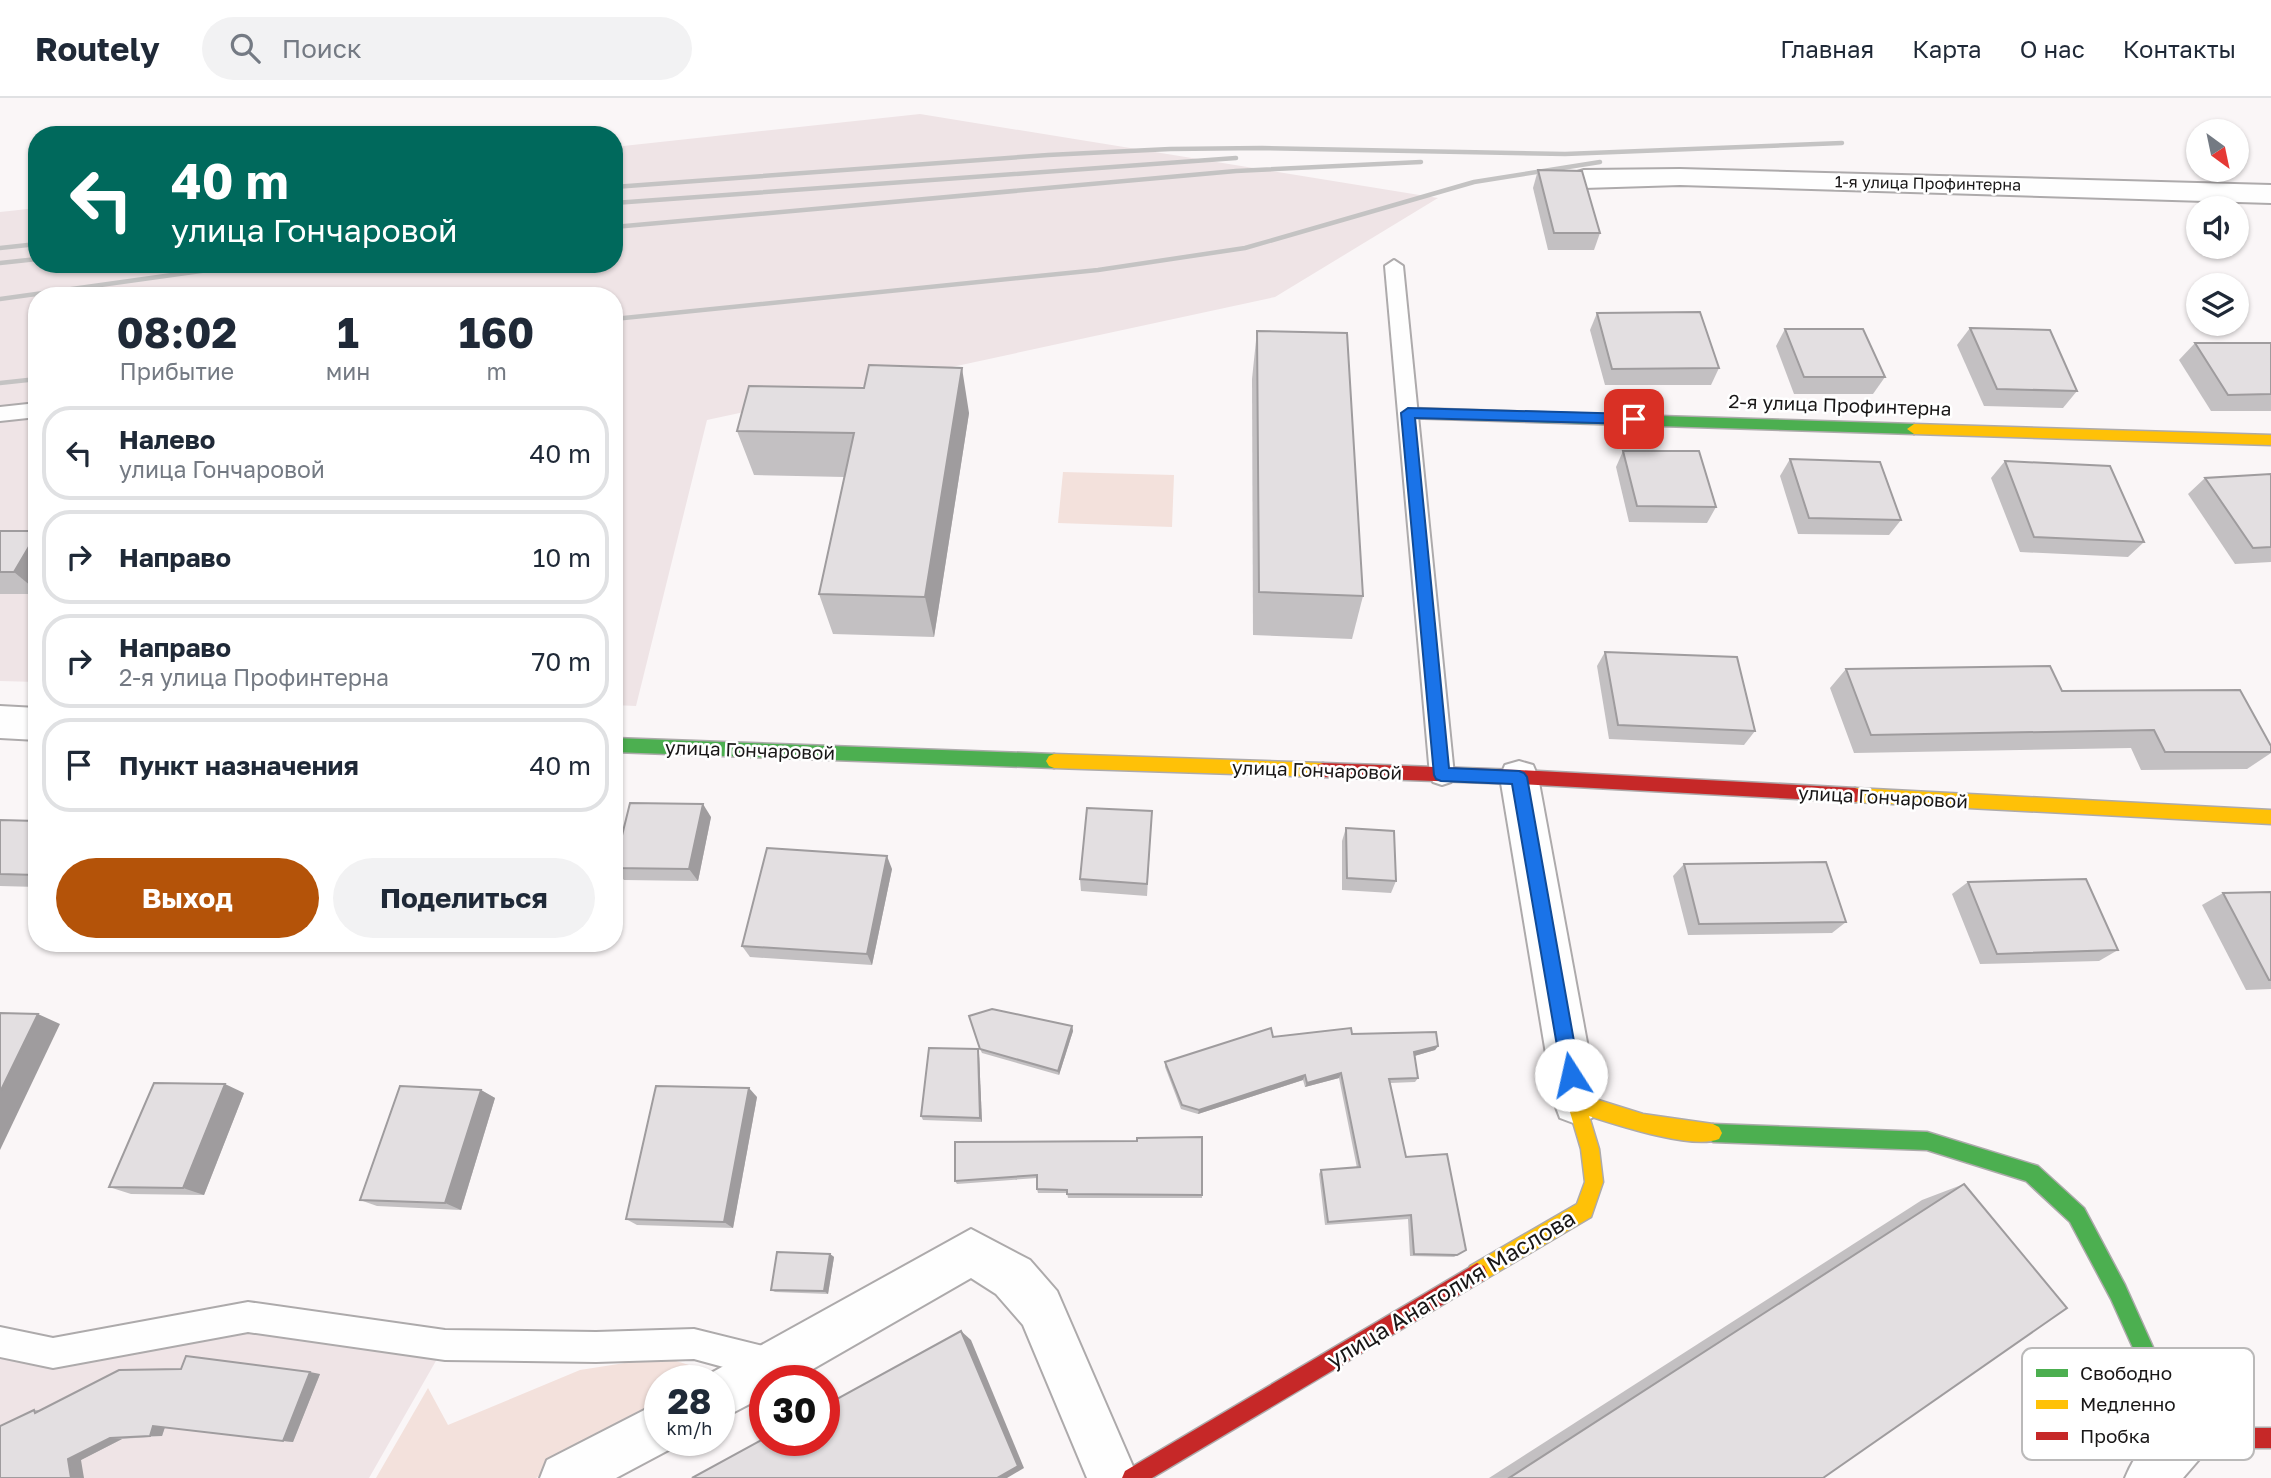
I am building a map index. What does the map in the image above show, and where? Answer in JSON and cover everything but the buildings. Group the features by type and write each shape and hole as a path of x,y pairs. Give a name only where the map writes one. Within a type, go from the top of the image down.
{"street":[{"name":"1-я улица Профинтерна","path":"1584,179 1680,177 2271,194"},
{"name":"2-я улица Профинтерна","path":"1408,413 2271,440"},
{"path":"0,722 28,724"},
{"name":"улица Гончаровой","path":"623,745 1519,777 2271,817"},
{"path":"1519,777 1576,1102 1628,1121 1679,1132 1927,1141 2031,1173 2077,1216 2118,1292 2144,1348"},
{"name":"улица Анатолия Маслова","path":"1132,1478 1584,1210 1594,1182 1590,1149 1576,1102"},
{"path":"774,1365 971,1252 1013,1277 1040,1308 1112,1478"},
{"path":"565,1478 644,1436"},
{"path":"2150,1478 2166,1460"}],"lane":[{"path":"1394,266 1441,775"},
{"path":"0,414 28,411"},
{"path":"0,1342 53,1353 248,1317 444,1345 694,1345 774,1365"}],"shaded area":[{"path":"920,114 1438,198 1275,297 707,420 636,706 623,705 623,287 28,287 28,682 0,681 0,212 28,209 28,273 623,273 623,146"},
{"path":"1063,472 1174,475 1172,527 1058,523"},
{"path":"248,1317 445,1345 369,1478 0,1478 0,1342 53,1353"},
{"path":"663,1357 689,1365 644,1365 644,1421 536,1478 376,1478 428,1388 448,1425 580,1370"}],"railway":[{"path":"623,186 1048,155 1170,149 1262,148 1565,154 1842,143"},
{"path":"623,202 1236,158"},
{"path":"623,226 1236,171 1421,162"},
{"path":"623,318 1098,270 1245,248 1474,182 1600,162"},
{"path":"0,248 28,245"},
{"path":"0,263 28,260"},
{"path":"86,287 186,273"},
{"path":"0,299 28,295"},
{"path":"0,383 28,380"}],"traffic: fast":[{"path":"1408,413 1914,429"},
{"path":"623,745 1054,761"},
{"path":"1713,1133 1927,1141 2031,1173 2077,1215 2118,1292 2143,1348"}],"traffic: slow":[{"path":"1914,429 2271,440"},
{"path":"1054,761 1323,770"},
{"path":"1855,795 2271,817"},
{"path":"1477,1273 1584,1210 1594,1182 1590,1149 1576,1102 1643,1123 1677,1130 1713,1133"}],"traffic: jam":[{"path":"1323,770 1519,777 1855,795"},
{"path":"1132,1478 1477,1273"},
{"path":"2254,1438 2271,1438"}],"route":[{"path":"1571,1075 1519,777 1441,775 1408,413 1634,419"}]}
